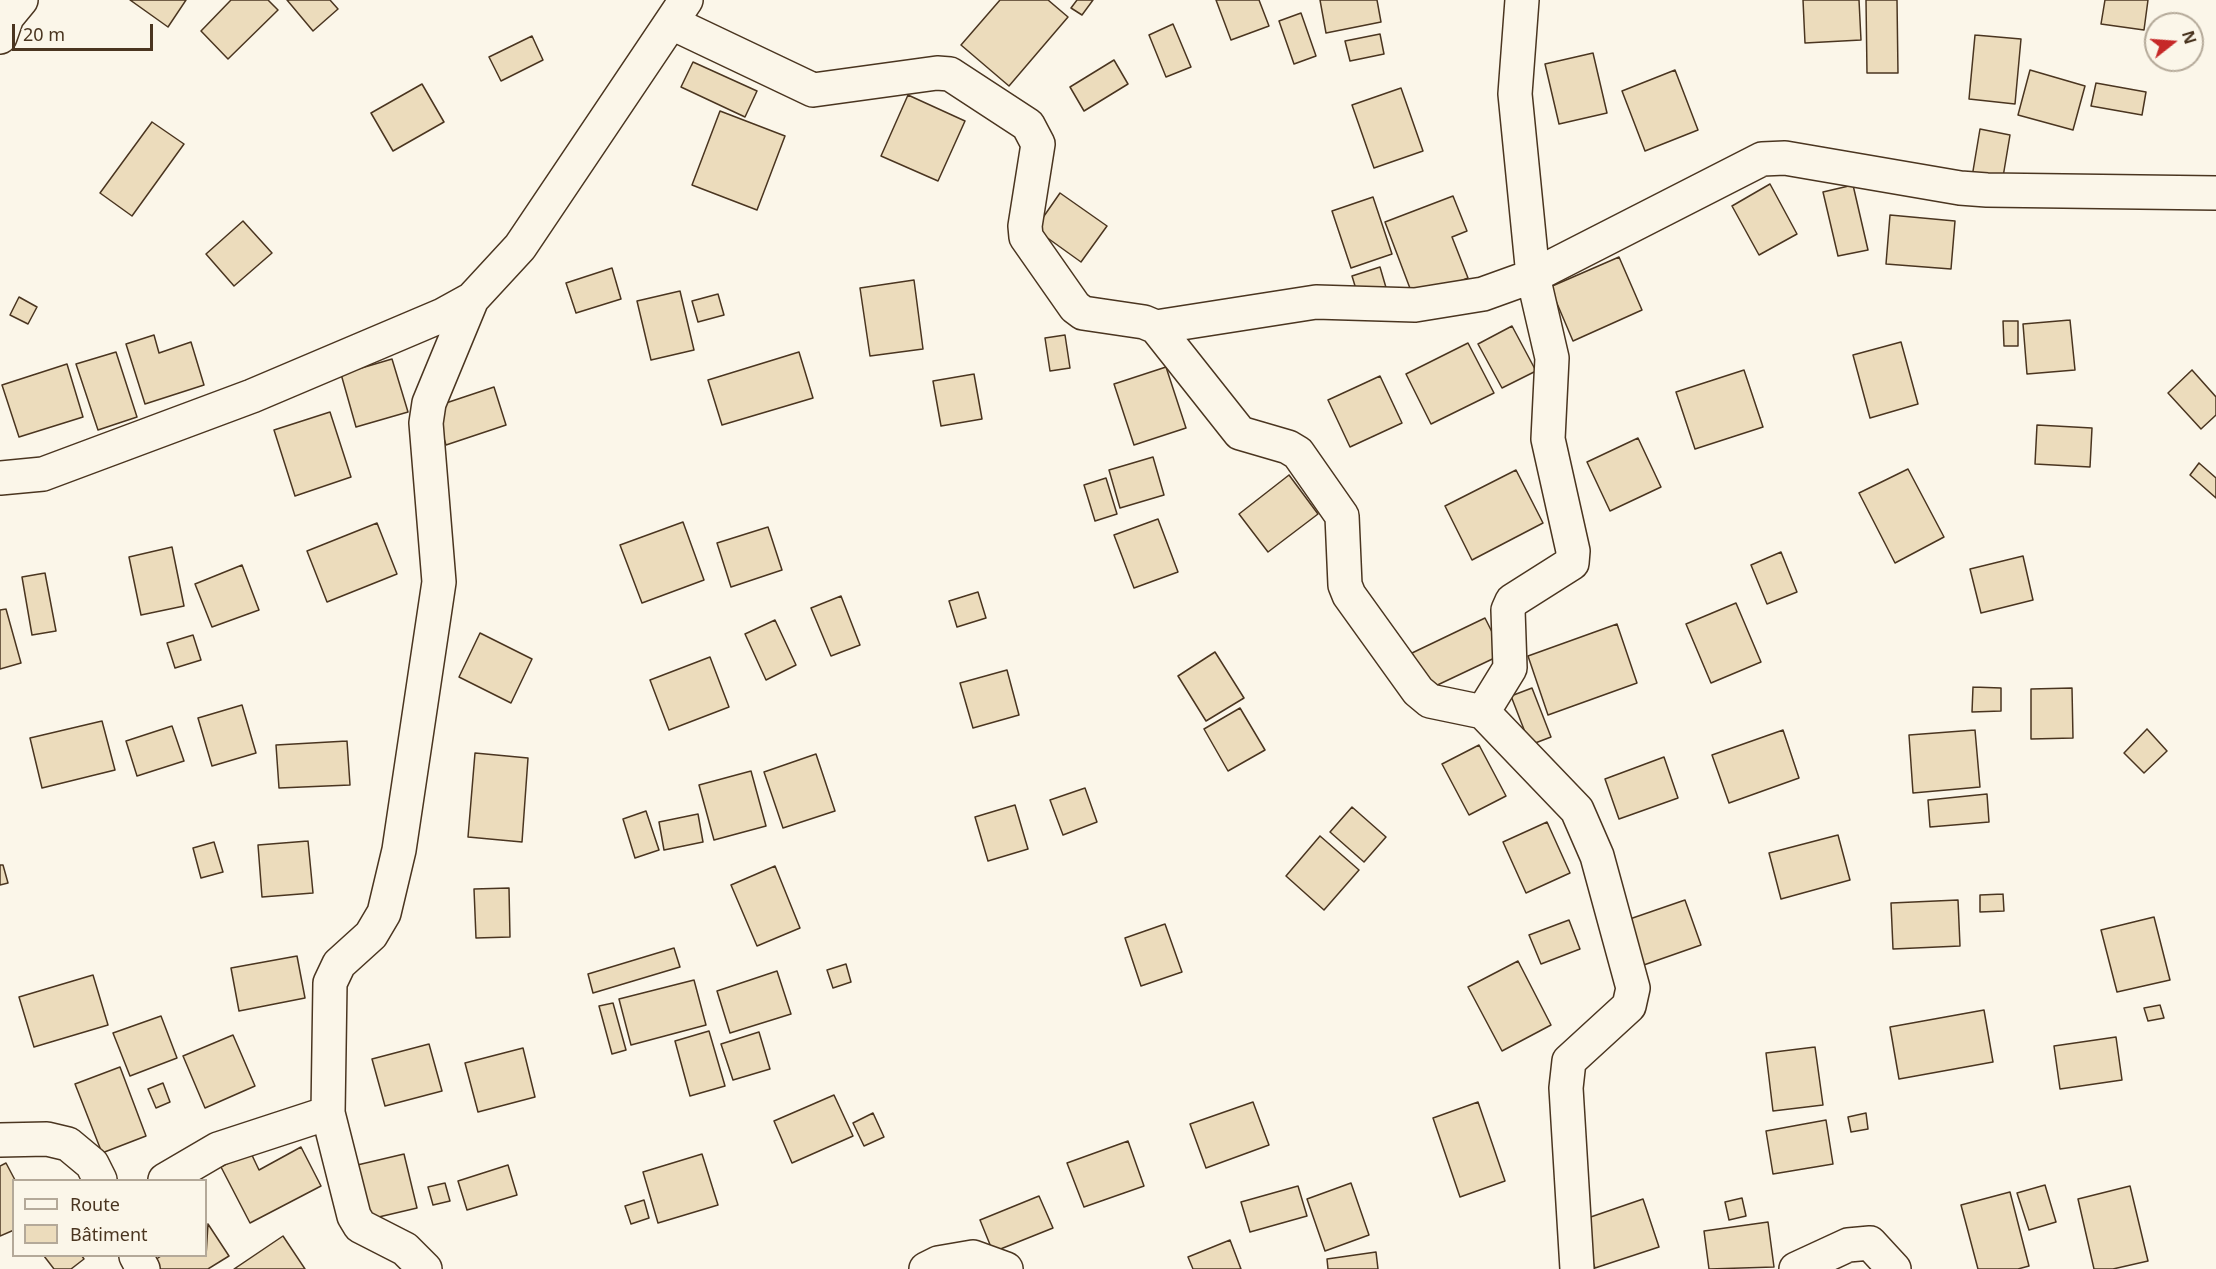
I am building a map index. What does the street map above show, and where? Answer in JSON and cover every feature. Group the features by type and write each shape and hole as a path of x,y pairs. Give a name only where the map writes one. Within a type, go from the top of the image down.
{"street":[{"path":"1483,712 1510,669 1508,610 1512,601 1572,563 1573,551 1548,439 1552,358 1533,276 1515,94 1522,0"},
{"path":"0,478 43,474 252,396 443,315 482,288 520,247 679,12 813,90 937,73 950,74 1028,125 1034,135 1038,144 1025,226 1026,237 1075,307 1083,313 1144,322 1156,327 1231,425 1240,433 1288,447 1298,453 1342,516 1345,585 1349,596 1418,691 1430,701 1483,712 1576,810 1597,856 1633,988 1629,1006 1569,1061 1566,1088 1577,1269"},
{"path":"1156,327 1316,302 1415,305 1446,302 1483,294 1533,276 1762,159 1785,158 1959,188 2216,193"},
{"path":"425,1269 405,1249 360,1226 354,1216 328,1113 330,983 339,964 371,935 384,913 399,850 439,582 426,423 429,403 482,288"},
{"path":"167,1179 218,1149 328,1113"},
{"path":"0,1140 47,1139 68,1144 92,1164 100,1179"},
{"path":"1796,1269 1848,1245 1870,1243 1894,1269"},
{"path":"926,1269 938,1263 973,1257 1006,1269"}],"building":[{"path":"130,0 186,0 168,27"},
{"path":"231,0 268,0 278,10 228,59 201,31"},
{"path":"287,0 330,0 338,9 313,31"},
{"path":"1000,0 1048,0 1068,17 1009,86 961,45"},
{"path":"1077,0 1093,0 1082,15 1071,8"},
{"path":"1216,0 1259,0 1269,26 1231,40"},
{"path":"1320,0 1377,0 1381,22 1326,33"},
{"path":"1803,0 1859,0 1861,40 1805,43"},
{"path":"1866,0 1897,0 1898,73 1867,73"},
{"path":"2105,0 2148,0 2146,12 2144,12 2144,30 2101,24"},
{"path":"1301,13 1316,56 1294,64 1279,21"},
{"path":"1173,24 1191,67 1166,77 1149,35"},
{"path":"1380,34 1384,54 1350,61 1345,41"},
{"path":"1975,35 2021,39 2015,104 1969,99"},
{"path":"532,36 543,60 501,81 489,57"},
{"path":"1593,53 1607,113 1559,124 1545,64"},
{"path":"1114,60 1128,84 1084,111 1070,87"},
{"path":"693,62 757,91 745,117 681,87"},
{"path":"1675,70 1698,130 1645,151 1622,91"},
{"path":"2030,70 2085,86 2073,130 2018,115"},
{"path":"2096,83 2146,92 2142,115 2091,106"},
{"path":"422,84 444,122 393,151 371,113"},
{"path":"1401,88 1423,151 1374,168 1352,105"},
{"path":"908,95 965,121 938,181 881,156"},
{"path":"720,111 785,136 757,210 692,185"},
{"path":"152,122 184,144 132,216 100,193"},
{"path":"1980,129 2010,135 2002,183 1972,177"},
{"path":"1770,184 1797,234 1759,255 1732,206"},
{"path":"1853,185 1868,250 1838,256 1823,192"},
{"path":"1060,193 1107,226 1081,262 1035,229"},
{"path":"1453,196 1467,231 1452,237 1468,278 1414,299 1385,222"},
{"path":"1373,197 1392,254 1351,268 1332,211"},
{"path":"1890,215 1955,221 1951,269 1886,264"},
{"path":"243,221 272,253 234,286 206,254"},
{"path":"1619,257 1642,310 1573,341 1550,287"},
{"path":"1380,267 1387,291 1359,299 1352,276"},
{"path":"612,268 621,299 576,313 566,283"},
{"path":"914,280 923,349 870,356 860,288"},
{"path":"680,291 694,350 651,360 637,301"},
{"path":"718,294 724,315 698,322 692,301"},
{"path":"19,297 37,307 28,324 10,315"},
{"path":"2070,320 2075,370 2027,374 2023,324"},
{"path":"2003,321 2018,321 2018,346 2004,346"},
{"path":"1512,326 1536,371 1502,388 1478,344"},
{"path":"154,335 159,353 191,342 204,385 145,404 126,344"},
{"path":"1065,335 1070,368 1050,371 1045,338"},
{"path":"1901,342 1918,404 1870,418 1853,355"},
{"path":"1468,343 1494,393 1431,424 1406,374"},
{"path":"116,352 137,417 98,430 76,364"},
{"path":"799,352 813,398 722,425 708,380"},
{"path":"392,359 408,412 356,427 341,374"},
{"path":"67,364 83,417 19,437 2,385"},
{"path":"1166,367 1186,428 1134,445 1114,384"},
{"path":"1744,370 1763,427 1695,449 1676,392"},
{"path":"2192,370 2216,397 2216,415 2201,429 2168,393"},
{"path":"974,374 982,419 941,426 933,381"},
{"path":"1380,376 1402,423 1350,447 1328,400"},
{"path":"494,387 506,425 446,445 434,407"},
{"path":"330,412 351,477 295,496 274,430"},
{"path":"2037,425 2092,428 2090,467 2035,464"},
{"path":"1638,438 1661,487 1610,511 1587,462"},
{"path":"1153,457 1164,495 1120,508 1109,470"},
{"path":"2199,463 2216,478 2216,498 2190,475"},
{"path":"1908,469 1944,537 1895,563 1859,493"},
{"path":"1516,470 1543,523 1472,560 1445,506"},
{"path":"1289,475 1318,514 1268,552 1239,514"},
{"path":"1106,478 1117,514 1095,521 1084,485"},
{"path":"1158,519 1178,572 1134,588 1114,535"},
{"path":"683,522 704,580 642,603 620,545"},
{"path":"377,523 397,574 327,602 307,551"},
{"path":"768,527 782,570 731,587 717,543"},
{"path":"172,547 184,606 141,615 129,557"},
{"path":"1781,552 1797,592 1767,604 1751,565"},
{"path":"2023,556 2033,600 1981,613 1970,569"},
{"path":"242,565 259,610 212,627 195,584"},
{"path":"45,573 56,631 32,635 22,577"},
{"path":"978,592 986,618 957,627 949,601"},
{"path":"841,596 860,645 831,656 811,608"},
{"path":"1736,603 1761,662 1711,683 1686,624"},
{"path":"6,609 21,663 0,669 0,610"},
{"path":"1485,618 1503,654 1429,689 1412,653"},
{"path":"775,620 796,665 766,680 745,634"},
{"path":"1617,624 1637,683 1548,715 1528,656"},
{"path":"480,633 532,659 511,703 459,677"},
{"path":"193,635 201,660 175,668 167,643"},
{"path":"1215,652 1244,698 1206,721 1178,676"},
{"path":"710,657 729,707 669,730 650,680"},
{"path":"1007,670 1019,715 973,728 960,683"},
{"path":"1973,687 2001,688 2001,711 1972,712"},
{"path":"1532,688 1551,737 1530,745 1511,696"},
{"path":"2072,688 2073,738 2031,739 2031,689"},
{"path":"242,705 256,753 212,766 198,718"},
{"path":"1240,708 1265,750 1228,771 1204,729"},
{"path":"102,721 115,770 42,788 30,738"},
{"path":"172,726 184,761 137,776 126,741"},
{"path":"2147,729 2167,751 2144,773 2124,753"},
{"path":"1783,730 1799,778 1729,803 1712,755"},
{"path":"1975,730 1980,787 1913,793 1909,735"},
{"path":"347,741 350,785 279,788 276,745"},
{"path":"1479,745 1506,796 1469,815 1442,764"},
{"path":"475,753 528,758 522,842 468,837"},
{"path":"816,754 835,811 783,828 764,772"},
{"path":"1664,757 1678,798 1619,819 1605,779"},
{"path":"751,771 766,826 714,840 699,785"},
{"path":"1085,788 1097,822 1063,835 1050,800"},
{"path":"1987,794 1989,822 1930,827 1928,800"},
{"path":"1015,805 1028,849 988,861 975,817"},
{"path":"1352,807 1386,837 1364,862 1330,832"},
{"path":"646,811 659,850 635,858 623,819"},
{"path":"698,814 703,842 664,850 659,822"},
{"path":"1547,822 1570,873 1526,893 1503,842"},
{"path":"1838,835 1850,880 1781,899 1769,853"},
{"path":"1320,836 1359,870 1324,910 1286,876"},
{"path":"308,841 313,893 262,897 258,845"},
{"path":"214,842 223,872 201,878 193,848"},
{"path":"0,865 3,865 8,883 0,885"},
{"path":"775,866 800,928 757,946 731,885"},
{"path":"509,888 510,937 476,938 474,889"},
{"path":"2003,894 2004,911 1980,912 1980,895"},
{"path":"1685,900 1701,945 1638,967 1621,922"},
{"path":"1958,900 1960,946 1893,949 1891,903"},
{"path":"2154,917 2170,980 2117,992 2101,930"},
{"path":"1569,920 1580,949 1541,964 1529,935"},
{"path":"1165,924 1182,972 1141,986 1125,938"},
{"path":"674,948 680,967 593,993 588,974"},
{"path":"297,956 305,998 239,1011 231,968"},
{"path":"1518,961 1551,1025 1502,1051 1468,987"},
{"path":"846,964 851,982 833,988 827,970"},
{"path":"777,971 791,1014 730,1033 717,991"},
{"path":"93,975 108,1025 34,1047 19,997"},
{"path":"694,980 706,1025 631,1045 619,999"},
{"path":"613,1003 626,1050 612,1054 599,1006"},
{"path":"2160,1005 2164,1018 2148,1021 2144,1008"},
{"path":"1984,1010 1993,1062 1899,1079 1890,1027"},
{"path":"161,1016 177,1058 130,1076 113,1033"},
{"path":"709,1031 725,1086 690,1096 675,1041"},
{"path":"759,1032 770,1069 733,1080 721,1044"},
{"path":"233,1035 255,1086 205,1108 183,1056"},
{"path":"2116,1037 2122,1080 2060,1089 2054,1046"},
{"path":"429,1044 442,1091 385,1106 372,1059"},
{"path":"1815,1047 1823,1105 1773,1111 1766,1053"},
{"path":"523,1048 535,1097 478,1112 465,1063"},
{"path":"120,1067 146,1136 102,1153 75,1084"},
{"path":"163,1083 170,1102 156,1108 148,1089"},
{"path":"834,1095 853,1136 792,1163 774,1121"},
{"path":"1253,1102 1269,1145 1206,1168 1190,1124"},
{"path":"1478,1102 1505,1181 1460,1197 1433,1118"},
{"path":"873,1113 884,1137 864,1146 853,1123"},
{"path":"1866,1113 1868,1129 1851,1132 1848,1117"},
{"path":"1826,1120 1833,1164 1773,1174 1766,1131"},
{"path":"1128,1141 1144,1186 1084,1207 1067,1163"},
{"path":"301,1147 321,1186 250,1223 221,1167 250,1151 259,1170"},
{"path":"404,1154 417,1208 366,1220 353,1166"},
{"path":"702,1154 718,1205 658,1223 643,1172"},
{"path":"6,1163 14,1179 12,1179 12,1231 0,1236 0,1166"},
{"path":"508,1165 517,1195 467,1210 458,1181"},
{"path":"445,1183 450,1201 433,1205 428,1187"},
{"path":"1351,1183 1369,1235 1325,1251 1307,1199"},
{"path":"2045,1185 2056,1222 2029,1230 2017,1193"},
{"path":"1298,1186 1307,1216 1250,1232 1241,1202"},
{"path":"2130,1186 2148,1261 2113,1269 2094,1269 2078,1199"},
{"path":"2010,1192 2029,1266 2018,1269 1978,1269 1961,1205"},
{"path":"1039,1196 1053,1228 993,1252 980,1220"},
{"path":"1742,1198 1746,1216 1729,1220 1725,1202"},
{"path":"1643,1199 1659,1247 1595,1268 1579,1221"},
{"path":"644,1200 649,1218 631,1224 625,1206"},
{"path":"1768,1222 1774,1267 1709,1269 1704,1231"},
{"path":"208,1224 229,1256 208,1269 156,1269 152,1262 160,1257 207,1257"},
{"path":"283,1236 305,1269 234,1269"},
{"path":"1230,1240 1241,1269 1193,1269 1188,1257"},
{"path":"1376,1252 1378,1269 1328,1269 1327,1259"},
{"path":"45,1257 83,1257 84,1259 71,1269 54,1269"}]}
